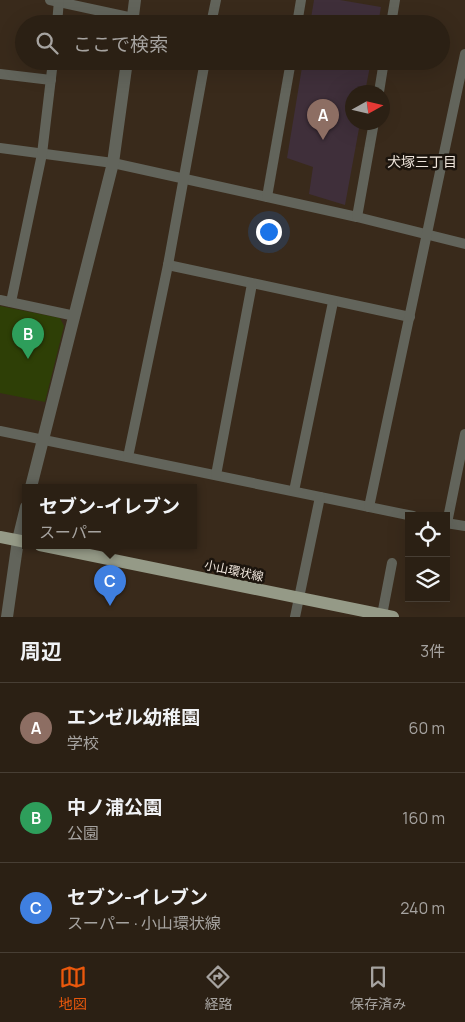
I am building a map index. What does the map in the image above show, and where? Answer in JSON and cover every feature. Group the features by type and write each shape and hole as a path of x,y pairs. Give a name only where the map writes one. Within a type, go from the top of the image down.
{"main road":[{"path":"0,537 22,541"},
{"name":"小山環状線","path":"60,549 387,616"}],"street":[{"path":"57,15 56,0 110,15"},
{"path":"133,15 135,0"},
{"path":"214,15 216,0"},
{"path":"298,15 301,0"},
{"path":"392,15 395,0"},
{"path":"369,507 465,54"},
{"path":"12,302 42,154 52,70"},
{"path":"32,484 113,163 126,70"},
{"path":"128,457 168,265 203,70"},
{"path":"267,197 289,70"},
{"path":"380,85 383,70"},
{"path":"0,74 51,80"},
{"path":"357,217 373,130"},
{"path":"0,148 113,163 357,217 465,244"},
{"path":"168,265 333,302 410,317"},
{"path":"216,475 252,284"},
{"path":"0,300 75,316"},
{"path":"294,491 333,302"},
{"path":"0,431 405,514"},
{"path":"449,512 465,434"},
{"path":"295,617 320,497"},
{"path":"450,524 465,526"},
{"path":"7,617 22,541"},
{"path":"387,616 392,563"}],"shaded area":[{"path":"314,0 340,0 381,7 380,15 312,15"},
{"path":"302,70 369,70 366,85 345,85 345,130 359,130 345,205 309,194 313,167 287,158"}],"green space":[{"path":"0,306 60,318 64,326 45,402 0,393"}],"place":[{"name":"エンゼル幼稚園","path":"323,140"},
{"name":"中ノ浦公園","path":"28,359"},
{"name":"セブン-イレブン","path":"110,606"}],"district":[{"name":"犬塚三丁目","path":"422,162"}]}
